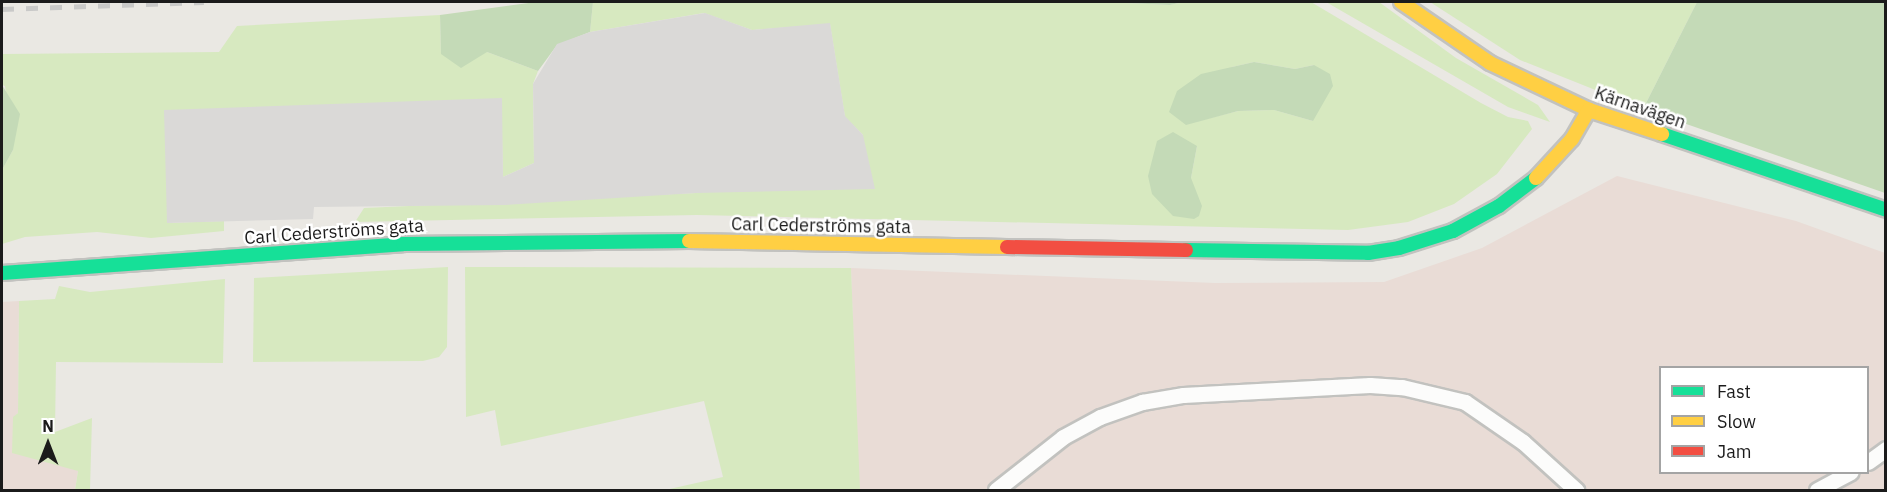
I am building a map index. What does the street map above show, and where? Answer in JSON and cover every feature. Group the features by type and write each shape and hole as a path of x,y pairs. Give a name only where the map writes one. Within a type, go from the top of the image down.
{"street":[{"name":"Kärnavägen","path":"1401,2 1490,63 1589,110 1886,210"},
{"name":"Carl Cederströms gata","path":"2,273 403,244 595,240 1301,255 1368,253 1428,240 1499,206 1552,162 1589,110"},
{"path":"996,490 1063,437 1142,402 1183,394 1370,385 1402,387 1464,402 1523,442 1576,490"},
{"path":"1869,461 1886,449"},
{"path":"1816,490 1847,474"}],"shaded area":[{"path":"705,13 752,30 830,23 845,116 863,135 875,189 696,193 504,205 314,207 313,219 167,223 164,110 502,98 503,177 534,163 533,84 557,44 590,32"},
{"path":"1617,176 1796,221 1885,253 1885,490 859,490 851,268 1215,283 1384,282 1482,248"},
{"path":"19,301 18,413 13,418 78,471 75,490 2,490 2,302"}],"green space":[{"path":"536,2 593,2 590,32 557,45 538,71 487,52 461,68 441,54 440,15"},
{"path":"593,2 1104,2 1170,5 1183,2 1311,2 1481,103 1508,117 1528,121 1532,129 1497,174 1454,204 1408,222 1348,230 697,215 355,222 364,208 696,193 863,135 845,117 830,24 752,30 704,13 590,32","holes":["1254,62 1295,69 1314,65 1313,121 1274,110 1238,111 1186,124 1232,67","1197,146 1191,178 1148,176"]},
{"path":"1104,2 1183,2 1170,5"},
{"path":"1326,2 1379,2 1456,58 1538,105 1550,122 1508,107"},
{"path":"1430,2 1697,2 1643,109 1520,60"},
{"path":"1697,2 1885,2 1885,193 1643,109"},
{"path":"440,15 441,54 487,52 538,71 533,84 534,163 503,177 501,98 167,223 224,221 224,231 151,238 97,232 25,237 2,244 2,170 13,150 5,86 2,85 2,54 219,52 237,26"},
{"path":"1254,62 1295,69 1314,65 1330,74 1333,86 1313,121 1274,110 1238,111 1186,125 1169,112 1177,91 1201,74"},
{"path":"2,85 20,114 13,150 2,170"},
{"path":"1173,132 1197,146 1191,178 1202,206 1199,216 1194,219 1173,216 1152,194 1148,176 1157,141"},
{"path":"448,267 447,347 439,357 423,361 253,362 254,278"},
{"path":"465,267 851,268 860,490 665,490 723,477 704,401 501,446 495,410 466,417"},
{"path":"225,279 223,363 56,362 55,432 92,418 90,490 75,490 78,471 12,453 13,417 18,413 19,301 55,299 59,286 90,292"}],"railway":[{"path":"2,9 204,2"}],"traffic: fast":[{"path":"1662,134 1886,210"},
{"path":"1186,250 1368,253 1399,248 1453,231 1499,206 1536,178"},
{"path":"2,273 403,244 689,241"}],"traffic: slow":[{"path":"1401,2 1490,63 1589,110 1662,134"},
{"path":"1536,178 1572,139 1589,110"},
{"path":"689,241 1007,247"}],"traffic: jam":[{"path":"1007,247 1186,250"}]}
